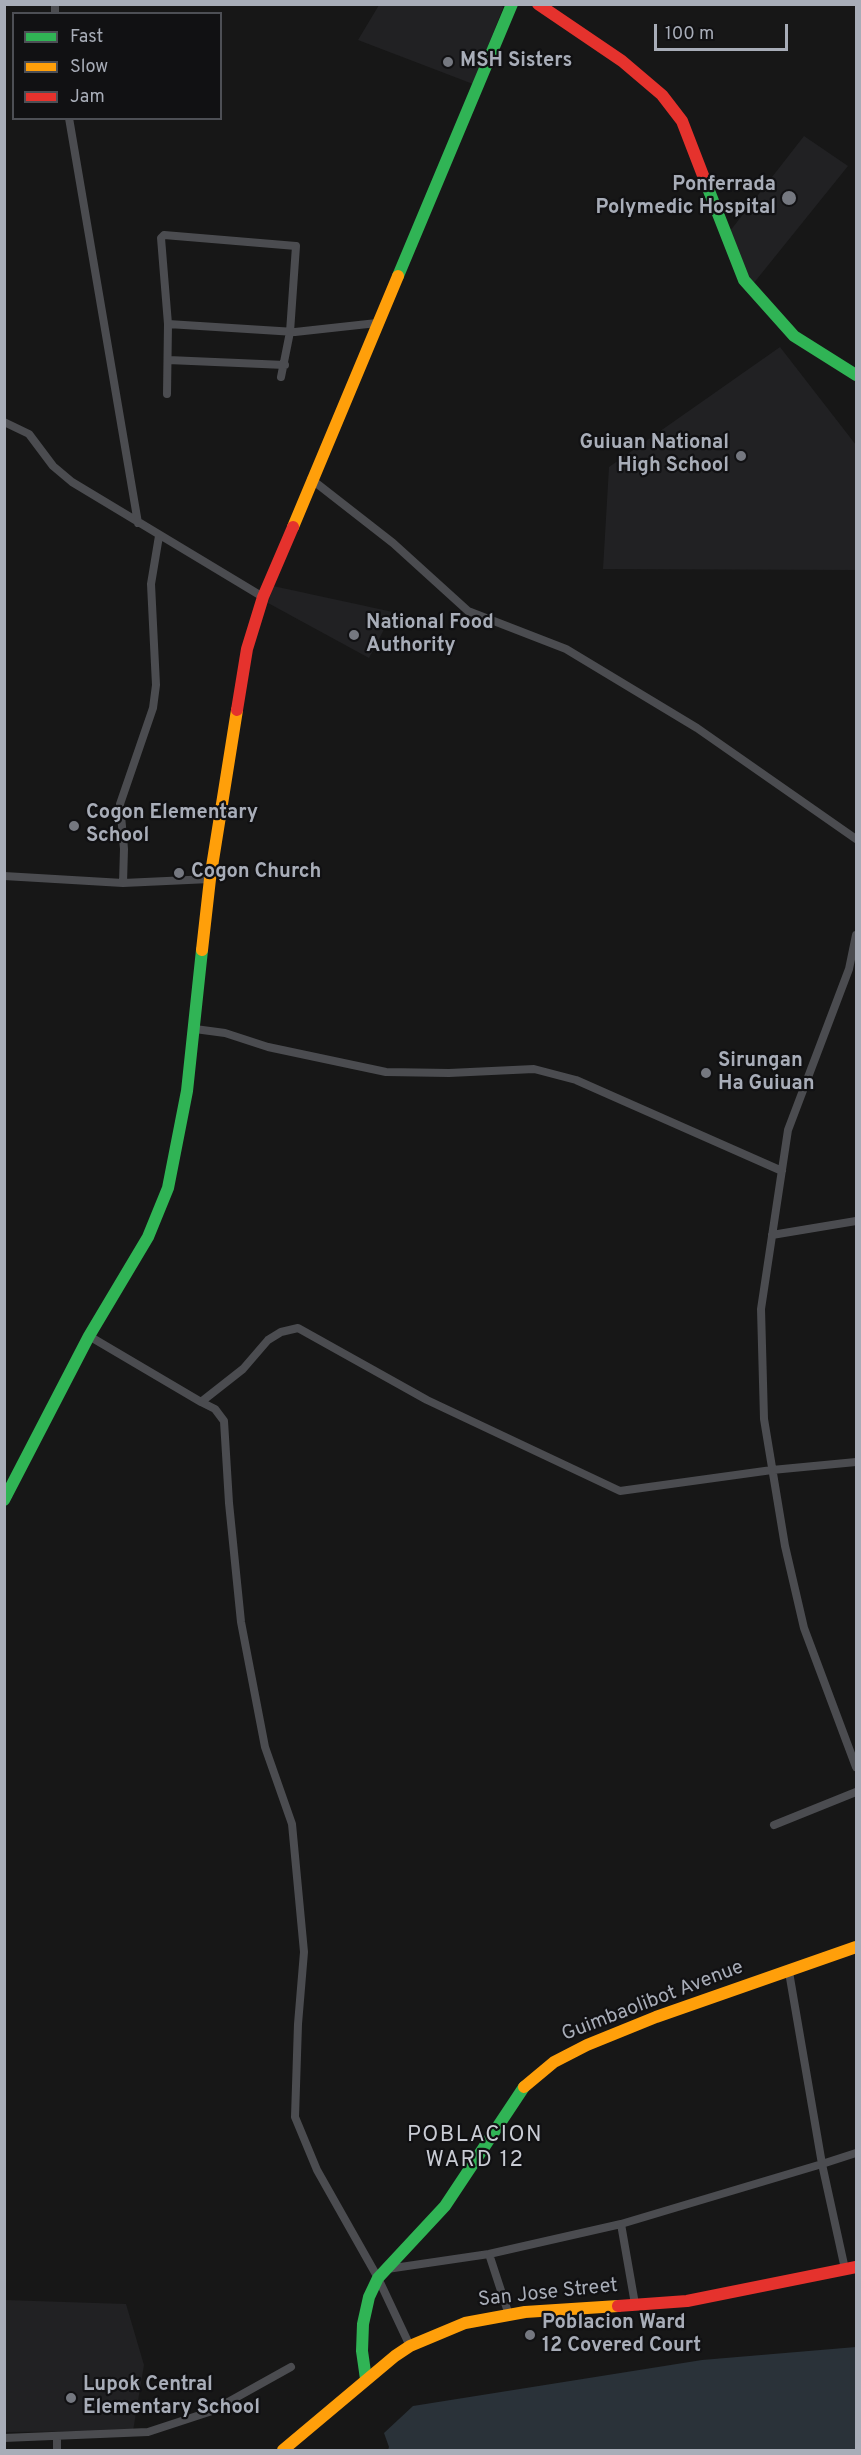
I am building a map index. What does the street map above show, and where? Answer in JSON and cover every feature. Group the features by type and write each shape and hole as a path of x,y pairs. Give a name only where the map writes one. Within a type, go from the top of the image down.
{"street":[{"path":"4,1500 89,1336 148,1237 168,1188 179,1140 195,1029 210,879 247,649 263,597 311,479 512,4"},
{"path":"538,4 622,61 662,94 682,122 744,280 794,336 856,375"},
{"path":"69,120 138,523"},
{"path":"167,394 168,324 161,238 164,235 296,246 290,332 282,377"},
{"path":"168,324 290,332 377,323"},
{"path":"168,360 285,365"},
{"path":"4,422 29,434 53,466 72,482 263,597"},
{"path":"311,479 393,543 468,611 566,649 697,728 856,839"},
{"path":"123,883 124,849 120,804 153,708 156,684 151,584 159,536"},
{"path":"4,876 123,883 210,879"},
{"path":"856,934 849,969 788,1130 761,1310 764,1419 785,1546 804,1628 856,1767"},
{"path":"195,1029 225,1033 268,1047 386,1072 449,1073 534,1069 576,1080 653,1116 782,1171"},
{"path":"772,1235 856,1221"},
{"path":"201,1402 243,1369 268,1340 281,1332 298,1328 427,1400 620,1491 772,1470 856,1462"},
{"path":"89,1336 215,1409 224,1421 229,1503 241,1622 265,1747 292,1824 304,1952 298,2024 295,2118 316,2170 383,2274 410,2346"},
{"path":"215,1409 216,1392"},
{"path":"774,1825 856,1792"},
{"name":"Guimbaolibot Avenue","path":"366,2379 362,2351 363,2324 369,2297 383,2274 445,2206 524,2087 555,2062 587,2045 656,2017 856,1947"},
{"path":"789,1972 822,2164 851,2268"},
{"path":"383,2274 489,2254 621,2224 856,2153"},
{"path":"621,2224 635,2304"},
{"path":"489,2254 509,2315"},
{"name":"San Jose Street","path":"283,2451 366,2379 410,2346 465,2323 509,2315 687,2301 851,2268"},
{"path":"4,2438 148,2432 212,2411 291,2367"},
{"path":"57,2436 57,2451"}],"shaded area":[{"name":"MSH Sisters","path":"502,4 503,8 473,84 358,40 379,5"},
{"name":"Ponferrada Polymedic Hospital","path":"804,136 848,166 753,284 744,271 730,231"},
{"name":"Guiuan National High School","path":"780,347 856,445 856,570 603,569 609,467"},
{"name":"National Food Authority","path":"273,586 393,612 369,658 268,603"},
{"name":"Lupok Central Elementary School","path":"5,2300 126,2304 144,2365 133,2431 5,2432"},
{"path":"856,2347 856,2450 388,2450 384,2433 413,2406 702,2360"}],"traffic: fast":[{"path":"398,276 512,4"},
{"path":"704,178 744,280 794,336 856,375"},
{"path":"4,1500 89,1336 148,1237 168,1188 187,1091 202,950"},
{"path":"366,2379 362,2351 363,2324 369,2297 378,2278 445,2206 524,2087"}],"traffic: slow":[{"path":"293,527 398,276"},
{"path":"202,950 210,879 237,710"},
{"path":"524,2087 554,2062 587,2045 656,2017 856,1947"},
{"path":"283,2450 410,2346 465,2323 525,2312 618,2306"}],"traffic: jam":[{"path":"538,4 622,61 662,95 682,121 704,178"},
{"path":"237,710 247,649 263,597 293,527"},
{"path":"618,2306 687,2301 856,2267"}],"place":[{"name":"MSH Sisters","path":"448,62"},
{"name":"Ponferrada Polymedic Hospital","path":"789,198"},
{"name":"Guiuan National High School","path":"741,456"},
{"name":"National Food Authority","path":"354,635"},
{"name":"Cogon Elementary School","path":"74,826"},
{"name":"Cogon Church","path":"179,873"},
{"name":"Sirungan Ha Guiuan","path":"706,1073"},
{"name":"Poblacion Ward 12 Covered Court","path":"530,2335"},
{"name":"Lupok Central Elementary School","path":"71,2398"}],"district":[{"name":"POBLACION WARD 12","path":"475,2150"}]}
